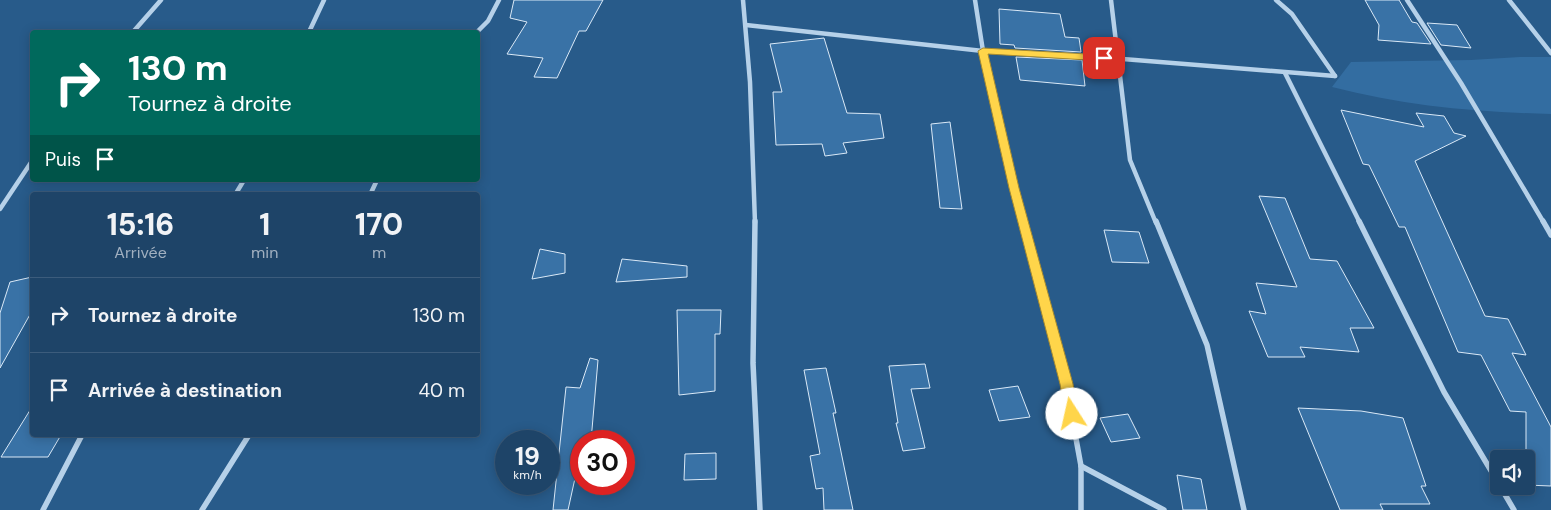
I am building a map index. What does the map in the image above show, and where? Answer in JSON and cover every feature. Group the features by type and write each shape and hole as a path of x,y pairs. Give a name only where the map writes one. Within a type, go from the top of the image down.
{"street":[{"path":"135,30 161,0"},
{"path":"310,30 324,0"},
{"path":"479,30 492,15 499,0"},
{"path":"743,0 746,25 756,247 753,363 760,510"},
{"path":"975,0 983,51 1014,188 1066,384 1081,466 1080,510"},
{"path":"1111,0 1130,160 1207,345 1244,510"},
{"path":"746,25 983,51 1119,59 1335,76 1292,14 1276,0"},
{"path":"1407,0 1461,83 1551,234"},
{"path":"1509,0 1551,53"},
{"path":"1285,73 1444,392 1490,470"},
{"path":"0,209 30,164"},
{"path":"43,510 81,437"},
{"path":"202,510 248,437"},
{"path":"1081,466 1164,510"},
{"path":"1505,495 1514,510"}],"shaded area":[{"path":"1551,57 1551,114 1495,112 1440,107 1359,94 1332,87 1351,62 1471,60"}],"building":[{"path":"514,0 603,0 586,31 579,31 557,78 534,77 543,58 507,54 527,22 510,18"},
{"path":"1365,0 1399,0 1412,22 1417,23 1431,44 1378,40 1379,25"},
{"path":"999,9 1060,14 1065,37 1079,38 1081,52 1015,48 1014,45 1000,44"},
{"path":"1427,23 1457,25 1471,48 1441,45"},
{"path":"824,38 847,113 880,114 884,138 843,143 847,153 825,156 822,144 776,145 773,92 782,92 770,44"},
{"path":"1016,57 1082,60 1085,86 1020,80"},
{"path":"1341,110 1424,127 1416,113 1444,116 1454,133 1466,136 1415,161 1485,316 1508,319 1526,355 1512,353 1551,427 1551,486 1535,485 1535,450 1526,450 1526,412 1510,411 1481,355 1458,352 1405,227 1399,227 1369,165 1363,164"},
{"path":"950,122 962,209 940,208 931,124"},
{"path":"1259,196 1285,198 1310,259 1337,261 1374,328 1350,328 1359,352 1300,347 1305,357 1268,357 1249,311 1266,314 1256,283 1297,287"},
{"path":"1104,230 1139,232 1149,263 1112,262"},
{"path":"540,249 565,254 565,273 532,279"},
{"path":"622,259 687,266 687,277 616,282"},
{"path":"30,277 30,315 0,368 0,313 10,282"},
{"path":"677,310 721,310 720,334 715,334 715,391 679,395"},
{"path":"590,358 598,360 592,430 570,430 571,495 568,510 553,510 555,495 560,495 560,444 566,387 580,388"},
{"path":"925,364 930,388 911,389 925,448 903,451 896,423 898,423 889,366"},
{"path":"826,368 836,413 833,413 853,510 824,510 823,488 816,489 810,456 820,454 804,370"},
{"path":"1018,386 1030,417 999,421 989,390"},
{"path":"1298,408 1361,411 1403,418 1426,486 1421,486 1430,504 1380,504 1383,510 1340,510"},
{"path":"30,410 30,437 60,437 48,457 1,457"},
{"path":"1128,414 1140,438 1111,442 1100,418"},
{"path":"716,453 716,479 684,480 685,454"},
{"path":"1177,475 1201,479 1207,510 1183,510"}],"route":[{"path":"1072,414 1066,384 1014,188 983,51 1104,58"}]}
